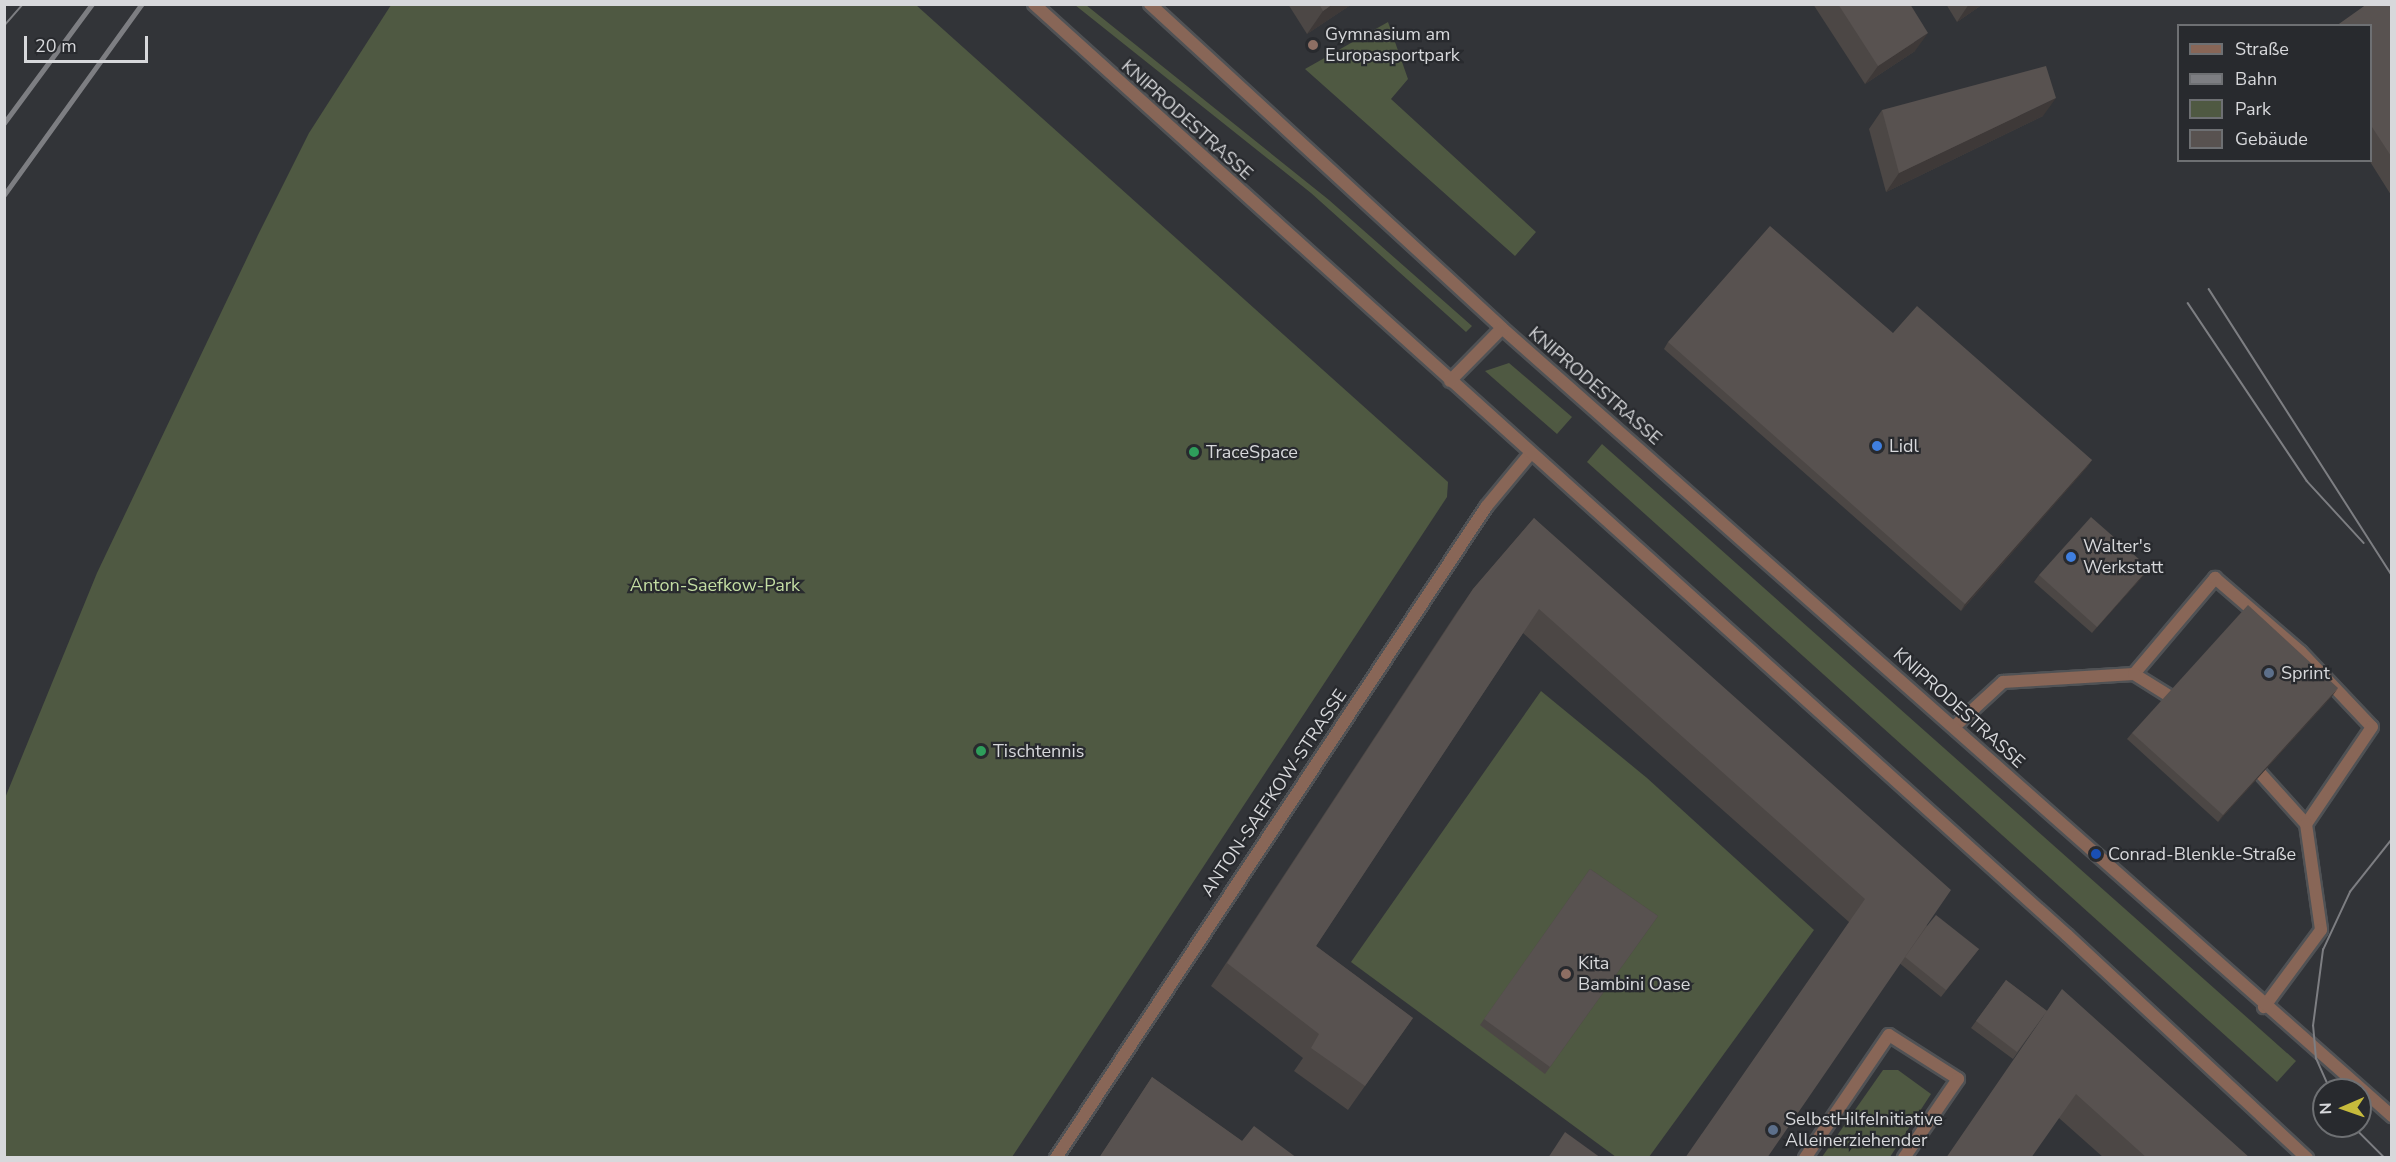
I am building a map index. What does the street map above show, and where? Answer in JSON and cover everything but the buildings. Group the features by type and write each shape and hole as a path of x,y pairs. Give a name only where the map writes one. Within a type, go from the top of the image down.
{"street":[{"name":"KNIPRODESTRASSE","path":"1034,4 1449,381 2067,935 2307,1158"},
{"name":"KNIPRODESTRASSE","path":"1150,4 1502,328 1954,727 2265,1007 2391,1116"},
{"name":"KNIPRODESTRASSE","path":"1449,381 1502,328"},
{"name":"ANTON-SAEFKOW-STRASSE","path":"1056,1158 1486,507 1530,454"},
{"path":"2134,674 2215,578 2301,652 2372,727 2306,824"},
{"path":"1954,727 2003,682 2134,674 2167,695"},
{"path":"2261,774 2306,824 2321,930 2265,1007"},
{"path":"1805,1158 1889,1035 1958,1079 1904,1158"}],"green space":[{"name":"Anton-Saefkow-Park","path":"391,5 916,5 1448,482 1447,497 1012,1157 5,1157 5,798 97,573 258,235 309,133"},
{"path":"1075,5 1086,5 1329,200 1472,326 1466,332 1311,193"},
{"path":"1388,22 1408,79 1391,99 1536,232 1515,256 1305,69"},
{"path":"1509,363 1572,417 1557,434 1485,371"},
{"path":"1602,444 2296,1061 2277,1082 1587,462"},
{"path":"1541,691 1647,778 1814,930 1649,1157 1616,1157 1351,962"},
{"path":"1883,1070 1898,1070 1931,1094 1890,1157 1822,1157"}],"tram line":[{"path":"4,26 23,4"},
{"path":"2209,289 2392,575"},
{"path":"2188,303 2307,481 2364,543"},
{"path":"2325,1078 2316,1059 2313,1026 2323,950 2350,892 2392,839"},
{"path":"2365,1138 2385,1158"}],"railway":[{"path":"4,123 92,4"},
{"path":"4,195 142,4"}],"place":[{"name":"Gymnasium am Europasportpark","path":"1313,45"},
{"name":"Lidl","path":"1877,446"},
{"name":"TraceSpace","path":"1194,452"},
{"name":"Walter's Werkstatt","path":"2071,557"},
{"name":"Sprint","path":"2269,673"},
{"name":"Tischtennis","path":"981,751"},
{"name":"Conrad-Blenkle-Straße","path":"2096,854"},
{"name":"Kita Bambini Oase","path":"1566,974"},
{"name":"SelbstHilfeInitiative Alleinerziehender","path":"1773,1130"}]}
